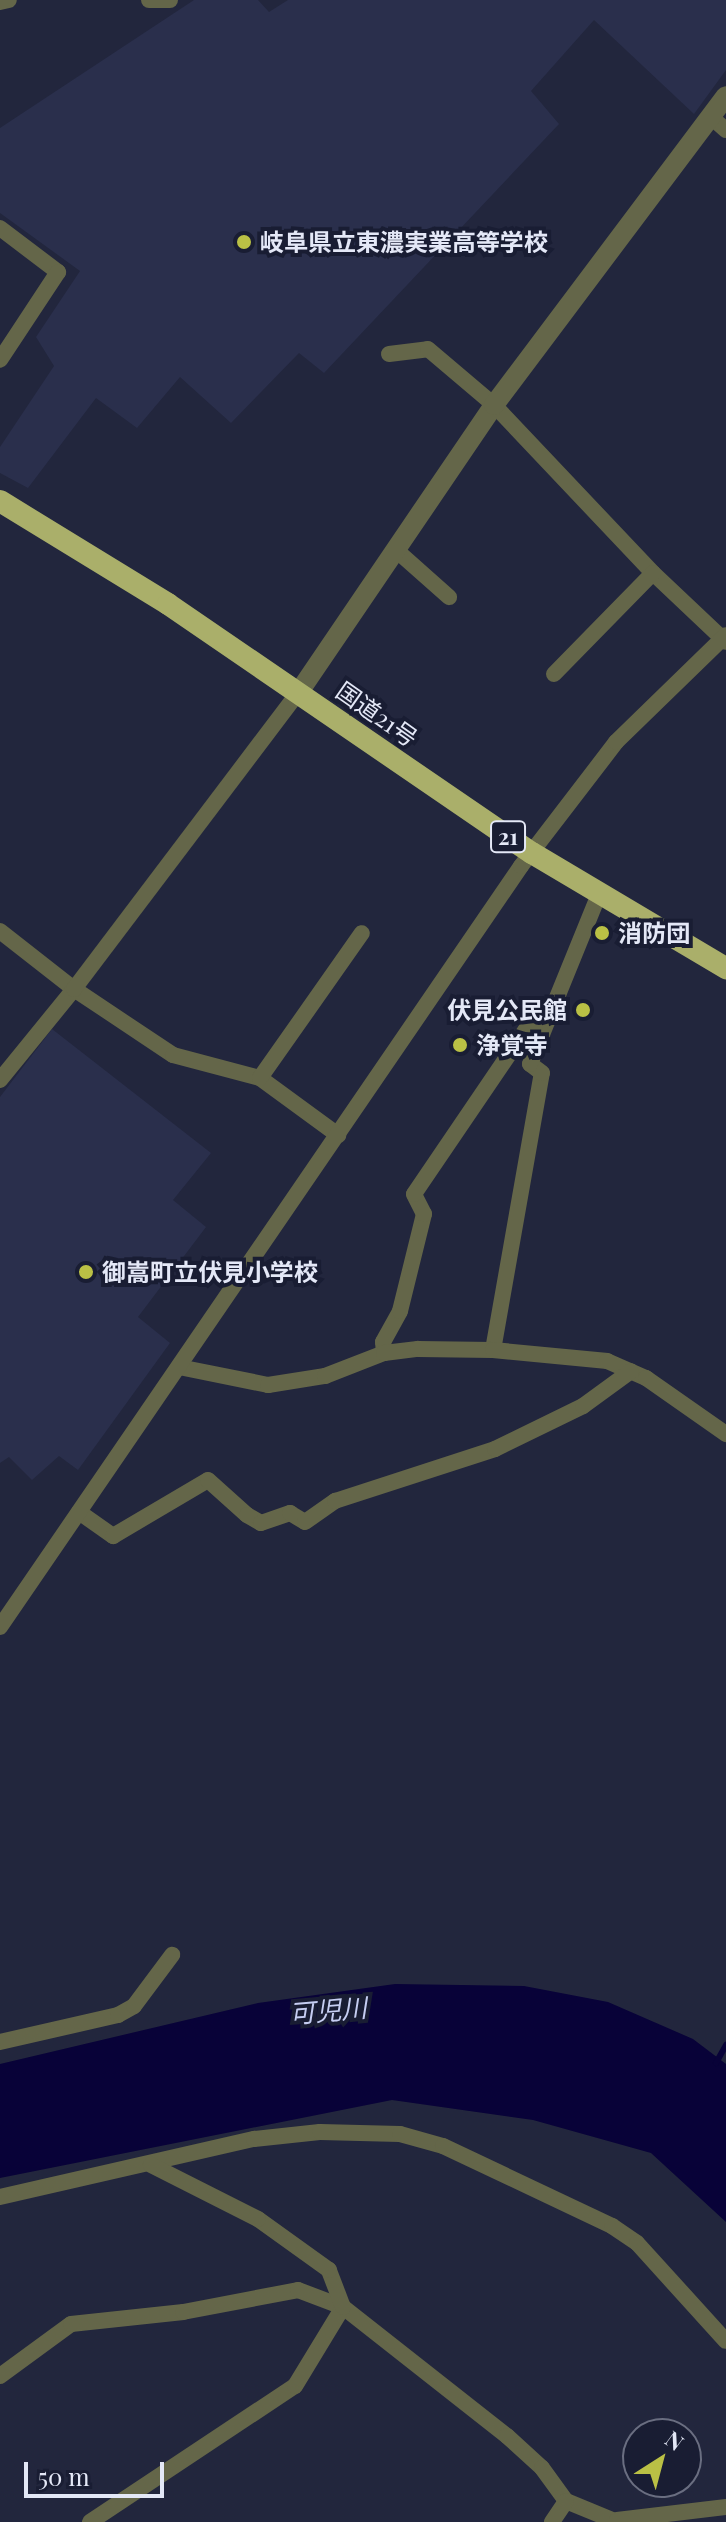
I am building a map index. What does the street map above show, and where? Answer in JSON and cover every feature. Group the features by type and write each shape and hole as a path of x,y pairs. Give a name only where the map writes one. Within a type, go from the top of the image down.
{"highway":[{"name":"国道21号","path":"0,501 168,604 532,853 726,968"}],"street":[{"path":"0,2 9,0"},
{"path":"149,0 170,0"},
{"path":"0,1080 74,989 299,692 494,405 718,123 726,96"},
{"path":"0,228 58,272 0,360"},
{"path":"0,1627 532,853 616,742 724,639 653,573 494,405 428,349 389,354"},
{"path":"396,550 449,597"},
{"path":"554,674 653,573"},
{"path":"493,1350 542,1073 530,1064 600,892"},
{"path":"0,931 74,989 173,1055 260,1078 338,1135"},
{"path":"260,1078 362,933"},
{"path":"384,1353 383,1342 400,1311 424,1214 414,1194 526,1029 541,1032"},
{"path":"179,1367 268,1385 325,1376 384,1353 418,1349 493,1350 607,1361 646,1378 726,1434"},
{"path":"79,1512 113,1536 208,1480 247,1515 261,1523 290,1513 305,1522 335,1501 495,1449 583,1406 631,1371"},
{"path":"0,2042 118,2015 134,2006 172,1955"},
{"path":"0,2197 151,2165 254,2139 320,2132 400,2134 443,2146 612,2226 637,2243 726,2341"},
{"path":"151,2165 258,2219 329,2270 343,2307"},
{"path":"0,2376 71,2324 183,2312 298,2290 343,2307 507,2436 542,2468 566,2501 617,2521 726,2507"},
{"path":"90,2522 295,2386 343,2307"},
{"path":"552,2522 566,2501"}],"shaded area":[{"name":"岐阜県立東濃実業高等学校","path":"194,0 258,0 269,12 288,0 726,0 726,70 694,114 594,20 531,91 559,124 324,373 299,353 231,423 180,377 137,428 96,398 28,488 0,473 0,447 54,366 36,337 80,271 0,213 0,128"},
{"name":"御嵩町立伏見小学校","path":"52,1029 211,1153 173,1200 206,1227 138,1317 170,1343 78,1470 59,1456 32,1480 9,1457 0,1463 0,1097"}],"water":[{"name":"可児川","path":"395,1984 524,1986 608,2002 693,2039 726,2064 726,2222 651,2153 533,2120 392,2100 0,2178 0,2064 258,2003"}],"waterway":[{"path":"716,2063 726,2045"}],"place":[{"name":"岐阜県立東濃実業高等学校","path":"244,242"},
{"name":"消防団","path":"602,933"},
{"name":"伏見公民館","path":"583,1010"},
{"name":"浄覚寺","path":"460,1045"},
{"name":"御嵩町立伏見小学校","path":"86,1272"}]}
